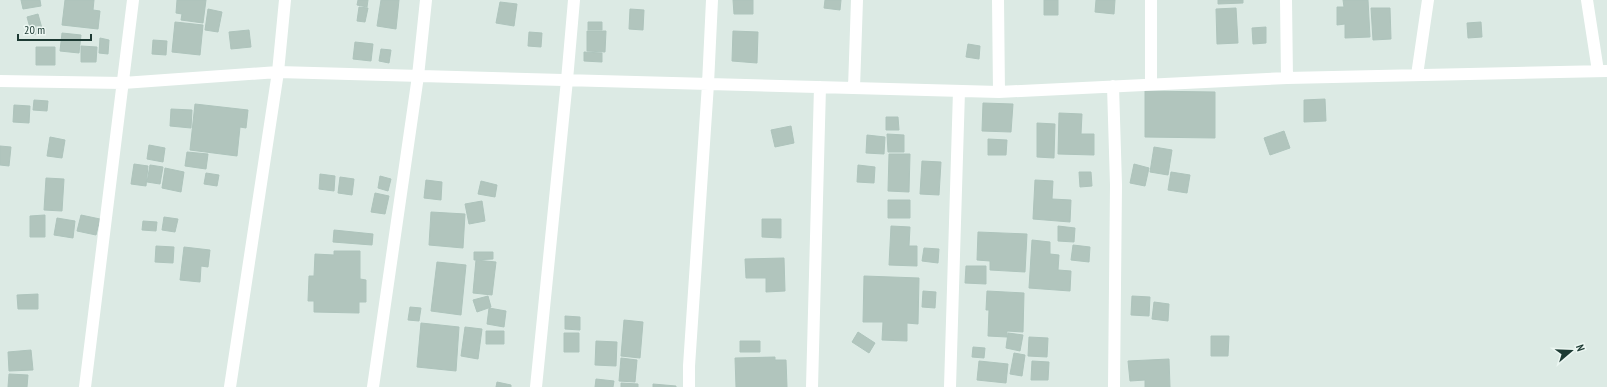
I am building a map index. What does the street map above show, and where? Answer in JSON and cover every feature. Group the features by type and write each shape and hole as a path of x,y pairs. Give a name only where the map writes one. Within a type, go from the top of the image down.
{"street":[{"path":"85,387 133,0"},
{"path":"230,387 278,72 284,0"},
{"path":"373,387 418,76 426,0"},
{"path":"536,387 574,0"},
{"path":"689,387 689,366 708,84 712,0"},
{"path":"854,88 857,0"},
{"path":"998,0 999,92"},
{"path":"1151,0 1151,84"},
{"path":"1286,0 1287,78"},
{"path":"1417,75 1428,0"},
{"path":"0,81 123,83 278,72 999,92 1287,78 1602,71 1587,0"},
{"path":"1113,86 1116,185 1114,387"},
{"path":"812,387 820,87"},
{"path":"950,387 959,91"}],"building":[{"path":"21,0 40,0 41,6 23,9"},
{"path":"65,0 94,0 93,10 100,11 98,29 62,25"},
{"path":"177,0 206,0 203,23 181,20 182,14 176,13"},
{"path":"358,0 368,0 367,7 357,5"},
{"path":"381,0 399,0 396,29 377,26"},
{"path":"733,0 753,0 753,14 734,14"},
{"path":"825,0 841,0 840,10 824,8"},
{"path":"1044,0 1058,0 1058,15 1044,15"},
{"path":"1096,0 1115,0 1114,14 1095,12"},
{"path":"1218,0 1243,0 1243,3 1218,4"},
{"path":"1343,0 1368,0 1370,37 1345,38 1345,24 1337,25 1337,7 1344,7"},
{"path":"500,2 517,4 514,26 496,23"},
{"path":"359,7 368,8 365,22 357,21"},
{"path":"1236,8 1238,43 1217,44 1216,9"},
{"path":"1371,8 1390,8 1391,39 1373,40"},
{"path":"208,9 222,12 218,32 205,30"},
{"path":"630,9 644,10 643,30 629,29"},
{"path":"38,14 43,32 32,35 27,17"},
{"path":"175,22 203,25 200,55 172,52"},
{"path":"588,22 602,22 602,30 588,30"},
{"path":"1481,22 1482,37 1468,38 1467,23"},
{"path":"1266,27 1266,43 1253,44 1252,28"},
{"path":"249,30 251,47 231,49 229,32"},
{"path":"587,31 606,31 605,52 587,51"},
{"path":"733,31 758,32 757,63 732,61"},
{"path":"529,32 542,33 541,47 528,46"},
{"path":"62,33 81,35 79,53 60,51"},
{"path":"100,38 109,40 108,54 99,53"},
{"path":"153,40 167,41 166,55 152,54"},
{"path":"355,42 373,44 371,61 353,59"},
{"path":"968,44 980,46 979,59 966,57"},
{"path":"81,46 97,47 96,62 81,62"},
{"path":"36,47 55,47 55,65 36,65"},
{"path":"381,49 391,50 389,63 379,61"},
{"path":"584,52 602,53 602,62 584,61"},
{"path":"1145,91 1215,92 1215,138 1145,137"},
{"path":"1325,99 1326,121 1304,122 1304,100"},
{"path":"34,100 48,101 47,111 33,110"},
{"path":"983,103 1013,104 1011,132 982,131"},
{"path":"195,104 248,110 246,128 240,127 237,156 190,150"},
{"path":"14,105 30,106 29,123 13,122"},
{"path":"171,109 192,110 191,128 170,126"},
{"path":"1059,113 1082,114 1081,134 1094,134 1094,155 1058,154"},
{"path":"886,117 898,117 899,130 886,130"},
{"path":"1037,123 1055,124 1054,158 1037,157"},
{"path":"791,126 794,143 775,147 771,130"},
{"path":"1284,131 1290,148 1270,155 1264,138"},
{"path":"887,134 904,135 904,152 888,152"},
{"path":"867,135 885,137 884,154 866,153"},
{"path":"50,137 65,140 62,158 47,156"},
{"path":"988,139 1007,140 1006,155 988,155"},
{"path":"149,145 165,148 163,162 147,159"},
{"path":"0,146 11,147 9,166 0,165"},
{"path":"1154,147 1172,150 1168,175 1150,172"},
{"path":"187,152 208,154 206,169 185,166"},
{"path":"889,154 910,154 909,192 888,191"},
{"path":"922,161 941,162 939,195 920,194"},
{"path":"134,164 148,166 146,186 131,184"},
{"path":"1134,164 1149,168 1145,186 1130,183"},
{"path":"150,165 163,167 160,184 147,182"},
{"path":"858,165 875,167 874,183 857,182"},
{"path":"165,168 184,172 181,192 162,188"},
{"path":"1079,172 1091,172 1092,186 1080,187"},
{"path":"1171,172 1190,175 1187,193 1168,190"},
{"path":"206,173 219,175 217,186 204,184"},
{"path":"320,174 335,176 334,191 319,189"},
{"path":"380,176 391,179 388,191 378,188"},
{"path":"340,177 354,179 352,195 338,193"},
{"path":"46,178 64,179 62,211 44,210"},
{"path":"426,180 442,182 441,200 424,198"},
{"path":"1035,180 1053,181 1052,199 1071,200 1070,222 1033,219"},
{"path":"481,181 497,185 495,197 478,194"},
{"path":"375,193 389,196 385,214 371,212"},
{"path":"888,200 910,200 910,218 888,218"},
{"path":"482,201 485,221 469,224 465,204"},
{"path":"431,212 465,214 463,248 429,245"},
{"path":"45,215 45,237 30,237 30,216"},
{"path":"81,215 100,219 96,235 77,231"},
{"path":"164,217 178,219 175,232 162,230"},
{"path":"57,218 75,221 73,238 54,235"},
{"path":"762,219 781,219 781,238 762,237"},
{"path":"143,221 157,222 156,231 142,230"},
{"path":"891,226 910,227 909,246 917,246 917,266 889,265"},
{"path":"1058,226 1075,228 1074,242 1058,241"},
{"path":"334,230 373,234 372,245 333,242"},
{"path":"978,232 1027,234 1025,272 990,270 990,261 977,260"},
{"path":"1032,240 1050,242 1050,254 1059,255 1058,270 1071,271 1070,291 1029,288"},
{"path":"1073,245 1090,247 1089,262 1071,260"},
{"path":"156,246 174,247 173,263 155,262"},
{"path":"184,247 210,250 208,267 201,266 200,282 180,280"},
{"path":"924,248 939,249 938,263 922,261"},
{"path":"334,251 360,251 360,279 366,280 366,302 359,302 359,313 314,312 314,301 308,301 309,276 314,276 315,254 334,255"},
{"path":"474,252 493,252 493,259 474,260"},
{"path":"784,258 785,291 766,292 766,278 746,278 745,259"},
{"path":"476,260 496,262 492,295 473,293"},
{"path":"437,262 466,265 461,315 431,311"},
{"path":"966,266 986,266 986,284 965,283"},
{"path":"864,276 919,278 918,324 907,323 907,341 882,340 883,322 863,322"},
{"path":"923,291 936,292 935,308 922,307"},
{"path":"987,291 1024,293 1023,332 1007,331 1007,337 988,336 989,310 986,310"},
{"path":"38,294 38,309 18,309 17,295"},
{"path":"488,296 491,307 477,312 473,300"},
{"path":"1132,296 1150,297 1149,316 1131,315"},
{"path":"1154,302 1169,304 1168,321 1152,319"},
{"path":"410,307 421,308 419,321 408,320"},
{"path":"489,308 506,311 504,327 487,324"},
{"path":"565,316 580,317 580,330 565,329"},
{"path":"624,320 643,322 640,358 621,356"},
{"path":"421,323 459,327 456,371 417,367"},
{"path":"465,327 482,329 478,359 461,356"},
{"path":"486,331 504,331 504,344 486,344"},
{"path":"858,332 875,343 869,353 852,342"},
{"path":"564,333 579,333 579,352 564,352"},
{"path":"1008,333 1023,335 1020,351 1006,348"},
{"path":"1211,336 1229,336 1228,356 1211,356"},
{"path":"1029,337 1048,338 1047,357 1028,356"},
{"path":"596,341 617,342 616,366 595,365"},
{"path":"740,341 760,341 760,352 740,352"},
{"path":"973,347 985,348 984,358 972,357"},
{"path":"31,350 33,370 9,371 8,352"},
{"path":"1014,353 1025,355 1022,376 1010,374"},
{"path":"775,357 775,360 786,360 787,387 736,387 735,358"},
{"path":"621,358 637,360 635,382 619,381"},
{"path":"1169,359 1170,387 1145,387 1145,380 1130,381 1128,361"},
{"path":"979,361 1008,364 1006,383 977,380"},
{"path":"1032,361 1049,362 1048,380 1031,380"},
{"path":"9,374 28,375 27,387 8,387"},
{"path":"596,379 614,381 613,387 595,387"},
{"path":"497,382 511,385 511,387 496,387"},
{"path":"621,383 638,384 638,387 621,387"},
{"path":"653,384 676,386 676,387 653,387"}]}
